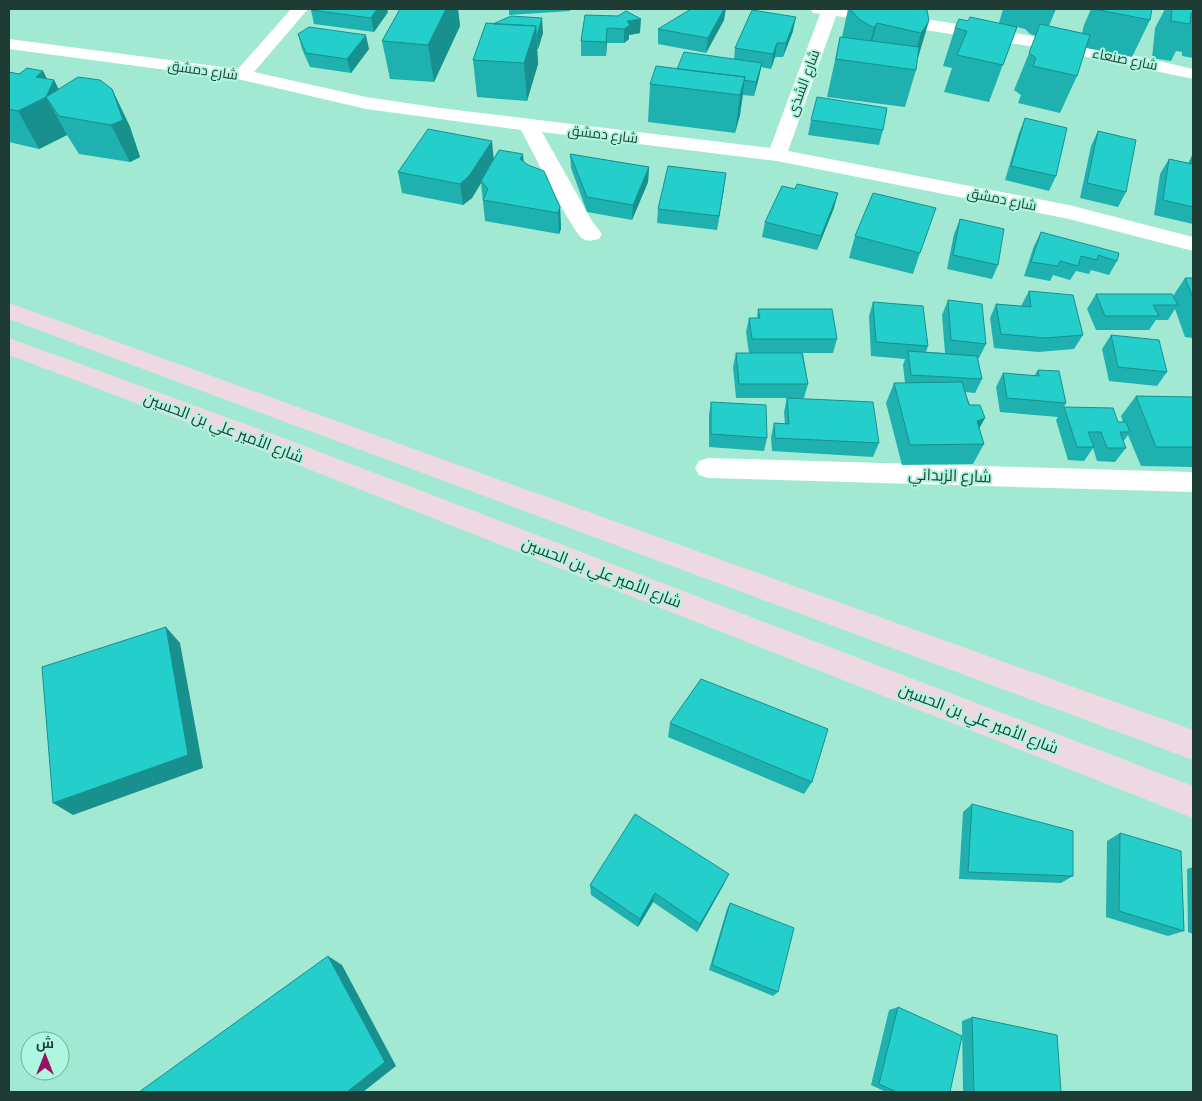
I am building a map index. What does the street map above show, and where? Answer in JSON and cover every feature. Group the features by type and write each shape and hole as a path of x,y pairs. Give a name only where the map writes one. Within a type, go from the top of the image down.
{"main road":[{"path":"9,310 1193,745"},
{"name":"شارع الأمير علي بن الحسين","path":"9,346 268,443 1193,802"}],"street":[{"path":"242,75 300,9"},
{"name":"شارع صنعاء","path":"825,10 997,34 1158,65 1193,74"},
{"name":"شارع الشذى","path":"777,155 825,10"},
{"name":"شارع دمشق","path":"9,44 242,75 366,103 777,155 1069,212 1193,244"},
{"path":"528,125 583,224 591,234"},
{"name":"شارع الزبداني","path":"708,468 1193,482"}],"building":[{"path":"312,9 377,9 371,18"},
{"path":"400,9 446,9 428,45 382,41"},
{"path":"691,9 724,9 708,38 658,29"},
{"path":"850,9 927,10 929,21 921,33 877,23 874,28 859,19"},
{"path":"1094,9 1152,9 1150,20"},
{"path":"1172,9 1193,9 1190,24 1171,21"},
{"path":"752,10 796,17 786,43 777,43 773,54 735,48"},
{"path":"626,11 641,19 627,21 630,25 624,29 607,28 606,42 581,41 585,15 618,16"},
{"path":"511,16 542,18 537,35 536,26 493,24"},
{"path":"970,17 1017,27 1003,65 957,55 967,31 955,28 959,19 968,21"},
{"path":"486,23 536,26 524,63 473,60"},
{"path":"1040,24 1090,35 1077,76 1033,66 1036,58 1029,53"},
{"path":"309,27 366,35 347,59 306,53 298,34"},
{"path":"840,37 919,47 916,70 836,59"},
{"path":"684,52 762,63 756,82 744,80 745,77 677,69"},
{"path":"656,66 745,77 740,95 650,84"},
{"path":"27,68 43,71 36,77 54,80 46,97 18,111 9,109 9,72 19,74"},
{"path":"78,77 100,80 112,89 123,120 111,125 59,116 46,97"},
{"path":"817,97 887,108 883,130 811,120"},
{"path":"1025,118 1067,128 1056,176 1011,166"},
{"path":"428,129 492,141 469,176 460,184 398,172"},
{"path":"1098,131 1136,140 1126,192 1087,183"},
{"path":"499,150 523,154 520,159 528,165 544,171 560,207 558,213 483,200 488,189 481,181"},
{"path":"570,154 649,167 633,205 587,197"},
{"path":"1192,156 1193,207 1163,200 1169,159 1192,164"},
{"path":"668,166 726,173 719,216 658,209"},
{"path":"797,184 838,193 821,236 765,222 782,186 795,189"},
{"path":"873,193 936,208 920,253 855,236"},
{"path":"960,219 1004,229 998,265 953,255"},
{"path":"1041,232 1119,253 1117,261 1098,255 1097,260 1081,256 1078,266 1060,261 1058,266 1031,262"},
{"path":"1185,278 1193,278 1193,298"},
{"path":"1029,291 1073,295 1083,335 1046,338 1001,334 996,304 1031,307"},
{"path":"1096,294 1172,294 1178,305 1153,305 1159,316 1105,316"},
{"path":"948,300 982,304 986,344 951,340"},
{"path":"873,302 923,306 928,346 876,342"},
{"path":"758,309 832,309 837,339 752,339 749,318 760,318"},
{"path":"1111,335 1159,340 1167,372 1118,367"},
{"path":"908,351 977,356 982,379 911,375"},
{"path":"736,353 802,353 808,384 739,384"},
{"path":"1038,370 1059,371 1066,403 1007,398 1003,373 1039,376"},
{"path":"962,382 969,405 980,405 985,418 977,421 984,444 910,445 894,383"},
{"path":"1136,396 1193,397 1193,447 1156,447"},
{"path":"787,398 873,402 879,443 775,438 774,423 789,424"},
{"path":"711,402 766,405 767,438 711,434"},
{"path":"1064,407 1113,408 1118,422 1126,422 1130,432 1120,432 1126,448 1107,448 1101,432 1088,432 1094,447 1077,447"},
{"path":"166,627 188,755 53,803 42,667"},
{"path":"701,679 828,729 812,782 670,723"},
{"path":"972,804 1073,831 1073,876 968,872"},
{"path":"635,814 729,874 700,924 655,893 640,919 590,885"},
{"path":"1120,833 1181,851 1184,931 1119,911"},
{"path":"730,903 794,928 778,992 712,965"},
{"path":"328,956 385,1062 347,1092 139,1092"},
{"path":"898,1007 962,1036 950,1092 897,1092 879,1084"},
{"path":"972,1017 1057,1035 1061,1092 974,1092"}]}
